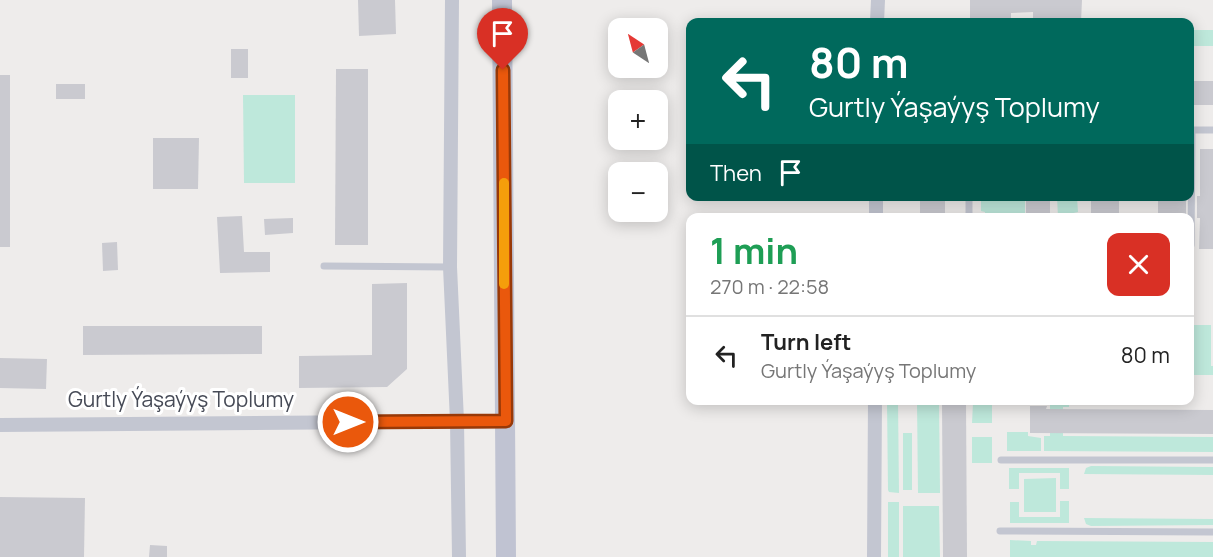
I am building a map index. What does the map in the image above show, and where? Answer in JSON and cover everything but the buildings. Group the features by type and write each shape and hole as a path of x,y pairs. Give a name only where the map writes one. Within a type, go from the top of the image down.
{"street":[{"path":"452,0 450,267 457,421 459,557"},
{"path":"502,0 506,557"},
{"path":"877,18 878,0"},
{"path":"874,557 875,405"},
{"name":"Gurtly Ýaşaýyş Toplumy","path":"0,425 506,421"}],"lane":[{"path":"1194,130 1213,130"},
{"path":"324,266 450,267"},
{"path":"1001,460 1213,460"},
{"path":"1000,531 1213,532"}],"green space":[{"path":"1194,30 1213,30 1213,46 1194,46"},
{"path":"243,95 295,95 295,183 244,183"},
{"path":"981,201 1025,201 1025,213 985,213 981,211"},
{"path":"1057,201 1077,201 1078,212 1058,213"},
{"path":"1194,325 1211,325 1213,375 1194,375"},
{"path":"887,405 898,405 899,493 888,490"},
{"path":"917,405 939,405 940,493 918,493"},
{"path":"973,405 992,405 992,423 972,423"},
{"path":"1050,405 1069,405 1069,407 1063,407 1063,436 1213,437 1213,452 1044,451 1044,436 1050,436"},
{"path":"1007,432 1028,432 1028,436 1041,438 1041,451 1007,451"},
{"path":"903,433 912,433 912,490 903,490"},
{"path":"972,437 992,437 992,463 972,463"},
{"path":"1091,466 1213,467 1213,475 1084,474 1086,468"},
{"path":"1009,468 1069,468 1069,489 1060,489 1060,473 1019,473 1019,489 1009,489"},
{"path":"1056,478 1056,512 1024,512 1024,479"},
{"path":"1060,501 1069,501 1069,523 1010,523 1010,502 1019,502 1019,517 1060,517"},
{"path":"888,502 899,502 899,557 888,557"},
{"path":"903,506 939,506 940,557 903,557"},
{"path":"1084,518 1213,519 1213,525 1091,526 1086,524"},
{"path":"1010,540 1031,541 1031,545 1036,545 1037,541 1213,542 1213,557 1010,557"}],"slow traffic":[{"path":"504,183 504,284"}],"route":[{"path":"348,422 506,421 503,70"}]}
